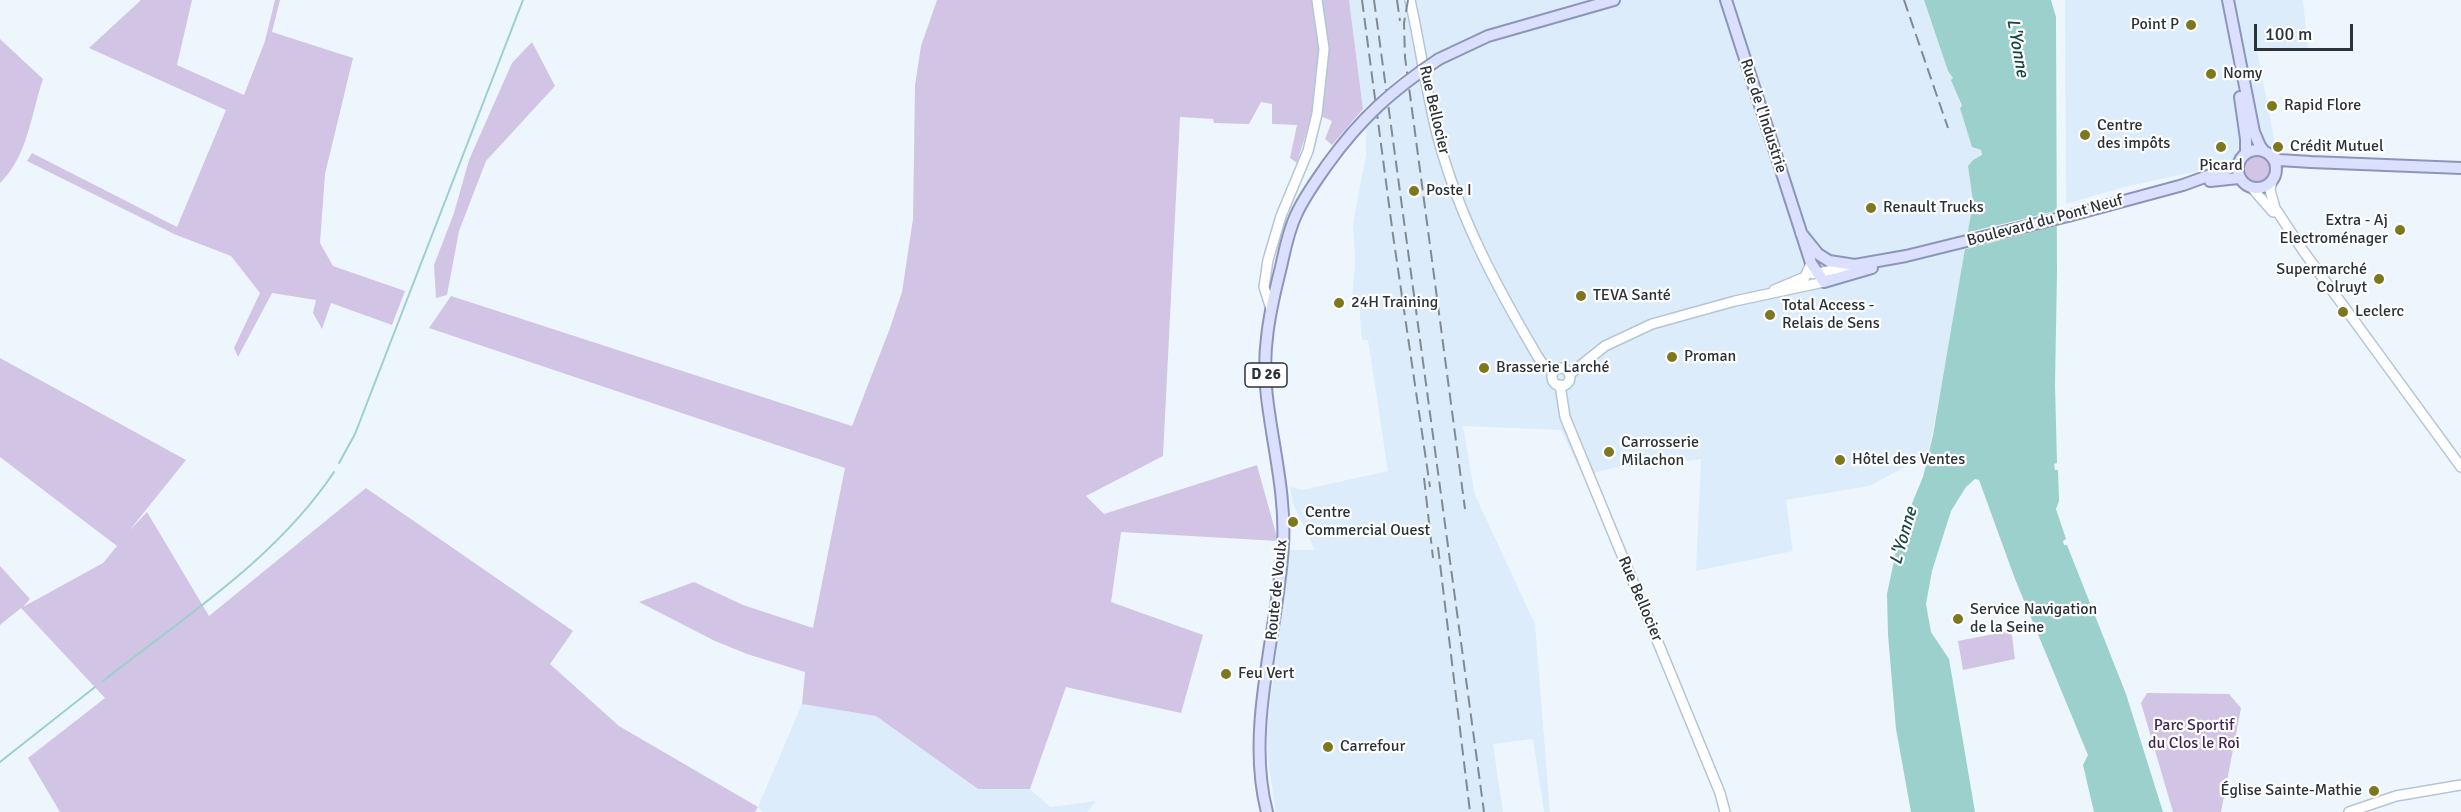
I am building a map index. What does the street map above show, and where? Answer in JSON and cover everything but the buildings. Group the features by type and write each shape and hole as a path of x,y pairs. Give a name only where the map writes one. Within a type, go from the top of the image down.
{"main road":[{"path":"1720,0 1730,15"},
{"name":"Rue de l'Industrie","path":"1726,0 1801,233 1818,268"},
{"path":"2183,184 2238,165 2246,153 2241,107 2221,0"},
{"path":"2228,0 2254,132 2260,146 2275,162 2274,177"},
{"path":"1270,309 1289,232 1302,202 1327,165 1368,114 1410,78 1439,59 1488,36 1613,1"},
{"path":"2246,153 2256,150 2279,160 2461,168"},
{"path":"2183,184 2239,178 2252,188 2264,187 2288,166 2311,162"},
{"path":"2238,165 2239,178"},
{"name":"Boulevard du Pont Neuf","path":"1818,268 1835,263 1855,266 1906,256 2072,215 2183,184"},
{"name":"Boulevard du Pont Neuf","path":"1818,268 1889,264 1906,256"},
{"name":"Route de Voulx","path":"1268,812 1259,755 1260,727 1281,571 1284,529 1282,486 1267,397 1265,366 1270,309"}],"street":[{"name":"D 26","path":"1270,309 1264,287 1268,260 1281,216 1308,151 1317,114 1324,44 1317,0"},
{"name":"Rue Bellocier","path":"1410,0 1437,135 1469,229 1493,279 1538,357 1545,367 1554,371"},
{"path":"2274,177 2270,190 2275,208 2304,252 2461,467"},
{"path":"2252,188 2304,252"},
{"name":"Boulevard du Pont Neuf","path":"1769,293 1818,268 1855,266"},
{"name":"Boulevard du Pont Neuf","path":"1570,374 1605,346 1652,324 1769,293 1805,277 1818,268"},
{"path":"1562,368 1570,374 1568,382 1560,385 1553,380 1554,371 1562,368"},
{"name":"Rue Bellocier","path":"1560,385 1564,417 1714,777 1725,812"},
{"path":"2349,812 2400,795 2461,785"}],"shaded area":[{"path":"1349,0 1924,0 1948,70 1953,78 1972,147 1981,150 1982,155 1968,166 1973,202 1953,325 1928,455 1869,486 1786,500 1793,551 1696,571 1701,459 1660,465 1617,467 1583,476 1561,430 1463,426 1475,495 1535,624 1550,812 1544,812 1533,739 1493,744 1503,812 1276,812 1268,761 1267,728 1289,550 1315,550 1293,504 1290,487 1302,490 1388,471 1368,340 1362,340 1359,303 1352,302 1355,261 1353,224 1366,155 1366,123 1416,82 1415,68 1402,75 1363,109"},
{"path":"2065,0 2303,0 2308,48 2257,50 2277,154 2124,187 2066,204"},
{"path":"802,704 876,716 978,789 1030,789 1050,807 1096,801 1087,812 763,812 758,807"}],"green space":[{"path":"141,0 192,0 177,65 244,95 265,41 275,0 280,0 272,32 353,58 325,174 320,243 333,266 405,291 392,325 331,303 322,329 313,313 316,300 272,293 238,357 234,348 260,293 231,256 174,234 27,161 32,153 177,227 226,110 89,48"},
{"path":"937,0 1349,0 1363,109 1332,145 1325,139 1332,121 1323,117 1311,117 1297,163 1290,158 1297,125 1272,124 1272,104 1261,102 1249,124 1214,123 1213,119 1180,117 1163,456 1086,496 1104,514 1257,465 1278,541 1121,532 1111,602 1203,635 1181,713 1066,687 1030,789 978,789 876,716 802,704 805,672 747,654 715,641 639,602 694,582 743,605 813,628 845,468 429,328 451,296 852,426 902,292 913,219 915,85 921,46"},
{"path":"0,39 43,79 23,147 17,160 0,183"},
{"path":"532,42 555,86 486,161 459,231 447,295 436,298 434,265 454,213 469,160 512,63"},
{"path":"2257,154 2268,158 2272,169 2268,180 2257,184 2246,180 2242,169 2246,158"},
{"path":"0,358 186,460 129,531 147,512 209,616 366,488 573,631 550,664 619,726 758,807 755,812 60,812 28,758 105,698 21,608 0,625 0,566 30,599 23,607 103,563 117,546 0,457"},
{"path":"2009,631 2012,635 2015,659 1963,670 1958,641"},
{"name":"Parc Sportif du Clos le Roi","path":"2147,693 2229,694 2241,708 2221,812 2173,812 2141,703"}],"water":[{"name":"L'Yonne","path":"1924,0 2051,0 2056,17 2055,385 2057,463 2054,464 2055,470 2058,470 2059,501 2056,509 2066,539 2063,541 2064,545 2067,545 2126,694 2163,812 2094,812 2083,765 2088,755 2015,579 1979,480 1975,479 1966,487 1951,511 1932,571 1926,604 1931,632 1949,659 1975,812 1911,812 1896,729 1887,594 1900,532 1923,477 1933,435 1973,202 1968,166 1982,155 1981,150 1972,147 1960,108 1962,106 1951,80 1953,78 1948,71"}],"pier":[{"path":"2060,210 2060,225 1962,250 1965,233"}],"waterway":[{"path":"339,463 355,434 523,0"},
{"path":"103,681 196,610 257,559 311,503 334,472"},
{"path":"0,762 95,687"}],"railway":[{"path":"1362,0 1430,487"},
{"path":"1374,0 1484,812"},
{"path":"1397,0 1400,21"},
{"path":"1408,0 1404,23 1405,57 1465,509"},
{"path":"1904,0 1948,128"},
{"path":"1424,478 1433,558"},
{"path":"1438,547 1470,812"}],"place":[{"name":"Point P","path":"2191,25"},
{"name":"Nomy","path":"2211,74"},
{"name":"Rapid Flore","path":"2272,106"},
{"name":"Centre des impôts","path":"2085,135"},
{"name":"Picard","path":"2221,147"},
{"name":"Crédit Mutuel","path":"2278,147"},
{"name":"Poste I","path":"1414,191"},
{"name":"Renault Trucks","path":"1871,208"},
{"name":"Extra - Aj Electroménager","path":"2400,230"},
{"name":"Supermarché Colruyt","path":"2379,279"},
{"name":"TEVA Santé","path":"1581,296"},
{"name":"24H Training","path":"1339,303"},
{"name":"Leclerc","path":"2343,312"},
{"name":"Total Access - Relais de Sens","path":"1770,315"},
{"name":"Proman","path":"1672,357"},
{"name":"Brasserie Larché","path":"1484,368"},
{"name":"Carrosserie Milachon","path":"1609,452"},
{"name":"Hôtel des Ventes","path":"1840,460"},
{"name":"Centre Commercial Ouest","path":"1293,522"},
{"name":"Service Navigation de la Seine","path":"1958,619"},
{"name":"Feu Vert","path":"1226,674"},
{"name":"Carrefour","path":"1328,747"},
{"name":"Église Sainte-Mathie","path":"2374,791"}]}
